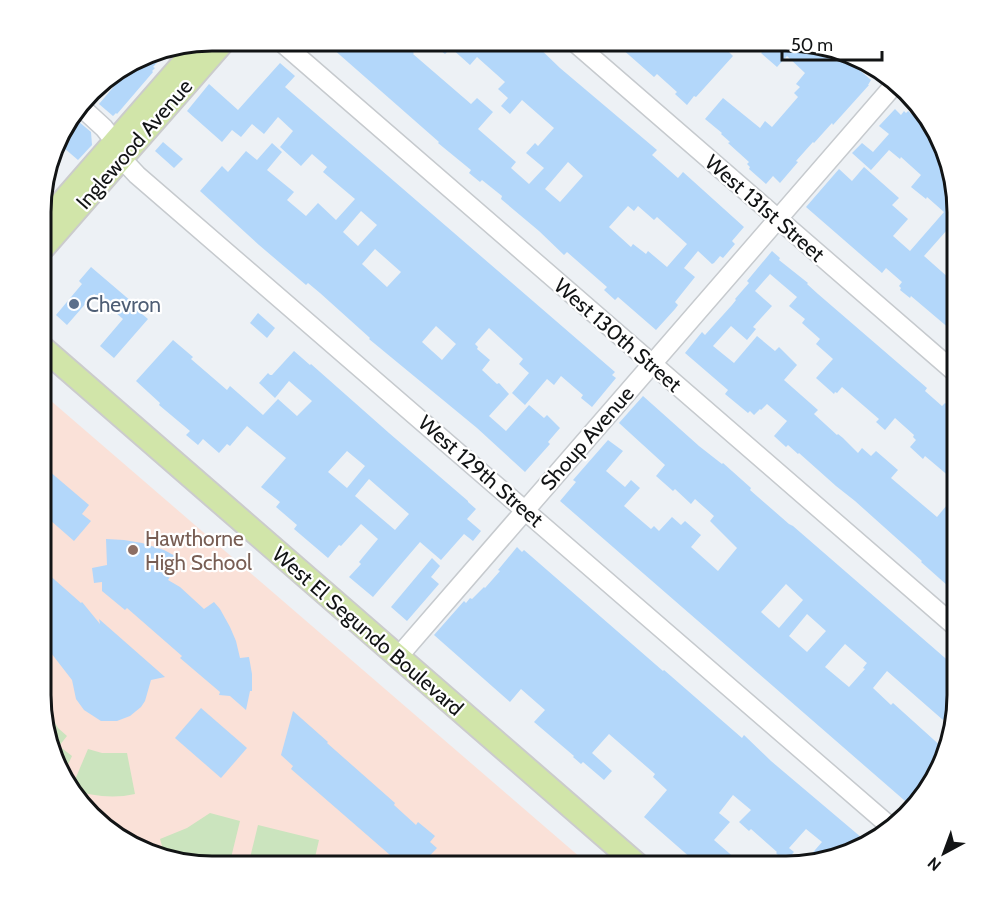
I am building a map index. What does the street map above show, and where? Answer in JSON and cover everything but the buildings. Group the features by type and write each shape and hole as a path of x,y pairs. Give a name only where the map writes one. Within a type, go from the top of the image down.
{"main road":[{"name":"Inglewood Avenue","path":"51,217 119,151 214,51"},
{"name":"Inglewood Avenue","path":"51,238 195,52"},
{"name":"West El Segundo Boulevard","path":"51,355 627,856"}],"street":[{"name":"West 130th Street","path":"293,51 947,619"},
{"name":"West 131st Street","path":"584,51 947,365"},
{"name":"Shoup Avenue","path":"398,657 890,89"},
{"name":"West 129th Street","path":"86,112 104,128 137,175 885,822"}],"shaded area":[{"name":"Hawthorne High School","path":"51,401 579,856 191,855 160,847 131,834 114,823 91,801 73,776 63,757 51,706"}],"green space":[{"path":"53,720 58,728 67,736 60,745"},
{"path":"60,747 72,756 67,766"},
{"path":"88,749 102,753 127,753 135,794 102,796 86,793 75,779"},
{"path":"210,813 240,821 231,856 191,855 163,848 160,839 187,828"},
{"path":"258,825 319,840 315,856 250,856"}],"place":[{"name":"Chevron","path":"74,304"},
{"name":"Hawthorne High School","path":"133,550"}]}
